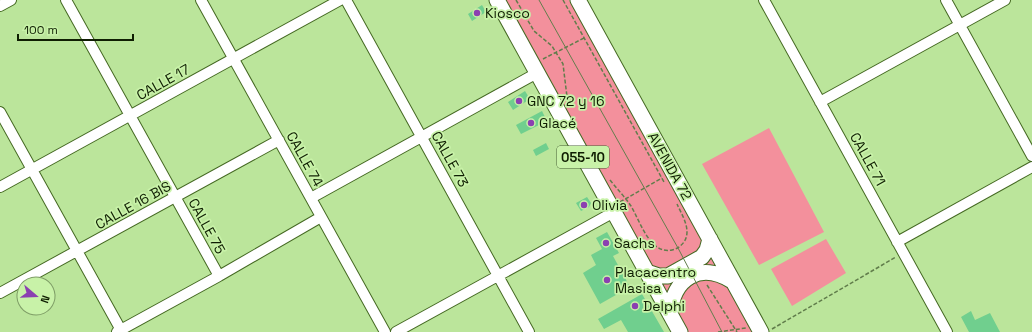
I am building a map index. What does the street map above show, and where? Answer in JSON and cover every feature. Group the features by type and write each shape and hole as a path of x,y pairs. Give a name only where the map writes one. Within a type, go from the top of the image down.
{"highway":[{"name":"055-10","path":"497,0 680,332"},
{"name":"AVENIDA 72","path":"578,0 590,34 667,178 710,239 760,330"},
{"path":"646,272 659,276 668,276 702,257 707,250 710,239"},
{"path":"670,314 671,302 675,291 682,282 699,273 711,272 722,274 732,280"}],"street":[{"path":"0,6 11,0"},
{"name":"CALLE 75","path":"66,0 219,276"},
{"name":"CALLE 74","path":"201,0 385,332"},
{"name":"CALLE 17","path":"0,188 340,0"},
{"name":"CALLE 73","path":"346,0 529,332"},
{"name":"CALLE 71","path":"764,0 947,332"},
{"path":"946,0 1032,156"},
{"path":"820,102 1005,0"},
{"path":"310,198 422,137 535,69"},
{"path":"0,112 120,331 219,276 321,216"},
{"name":"CALLE 16 BIS","path":"0,294 278,140"},
{"path":"897,242 1032,167"},
{"path":"396,332 612,210"}],"path":[{"path":"516,0 534,31 556,52 563,64 568,105"},
{"path":"563,0 590,34 667,178 626,198 612,210"},
{"path":"535,69 556,52 590,34"},
{"path":"608,179 626,198 653,245 660,250 668,251 678,248 687,237 687,231 676,203"},
{"path":"718,332 735,329 772,329 903,252"},
{"path":"699,273 737,332"}],"shaded area":[{"path":"505,0 569,0 703,241 702,251 665,273 654,270"},
{"path":"769,128 824,232 759,265 702,164"},
{"path":"826,239 846,273 792,306 771,269"},
{"path":"709,253 719,270 668,296 659,280"},
{"path":"709,277 728,288 754,332 687,332 678,312 678,307 687,282"}],"building":[{"name":"Kiosco","path":"482,5 486,12 472,21 468,14"},
{"name":"GNC 72 y 16","path":"525,91 530,99 513,110 508,102"},
{"name":"Glacé","path":"542,111 547,121 521,134 516,125"},
{"path":"546,143 549,149 536,156 533,150"},
{"name":"Olivia","path":"587,197 591,203 589,207 581,211 576,203"},
{"name":"Placacentro Masisa","path":"607,232 619,253 613,256 630,287 600,304 583,273 596,265 591,255 602,249 596,238"},
{"name":"Delphi","path":"642,294 664,332 628,332 621,320 604,329 598,319"},
{"path":"971,311 975,320 990,313 1000,332 969,332 961,317"}],"tram line":[{"path":"539,0 678,248 722,332"}],"place":[{"name":"Kiosco","path":"477,13"},
{"name":"GNC 72 y 16","path":"519,101"},
{"name":"Glacé","path":"531,123"},
{"name":"Olivia","path":"584,205"},
{"name":"Sachs","path":"606,243"},
{"name":"Placacentro Masisa","path":"607,280"},
{"name":"Delphi","path":"635,306"}]}
